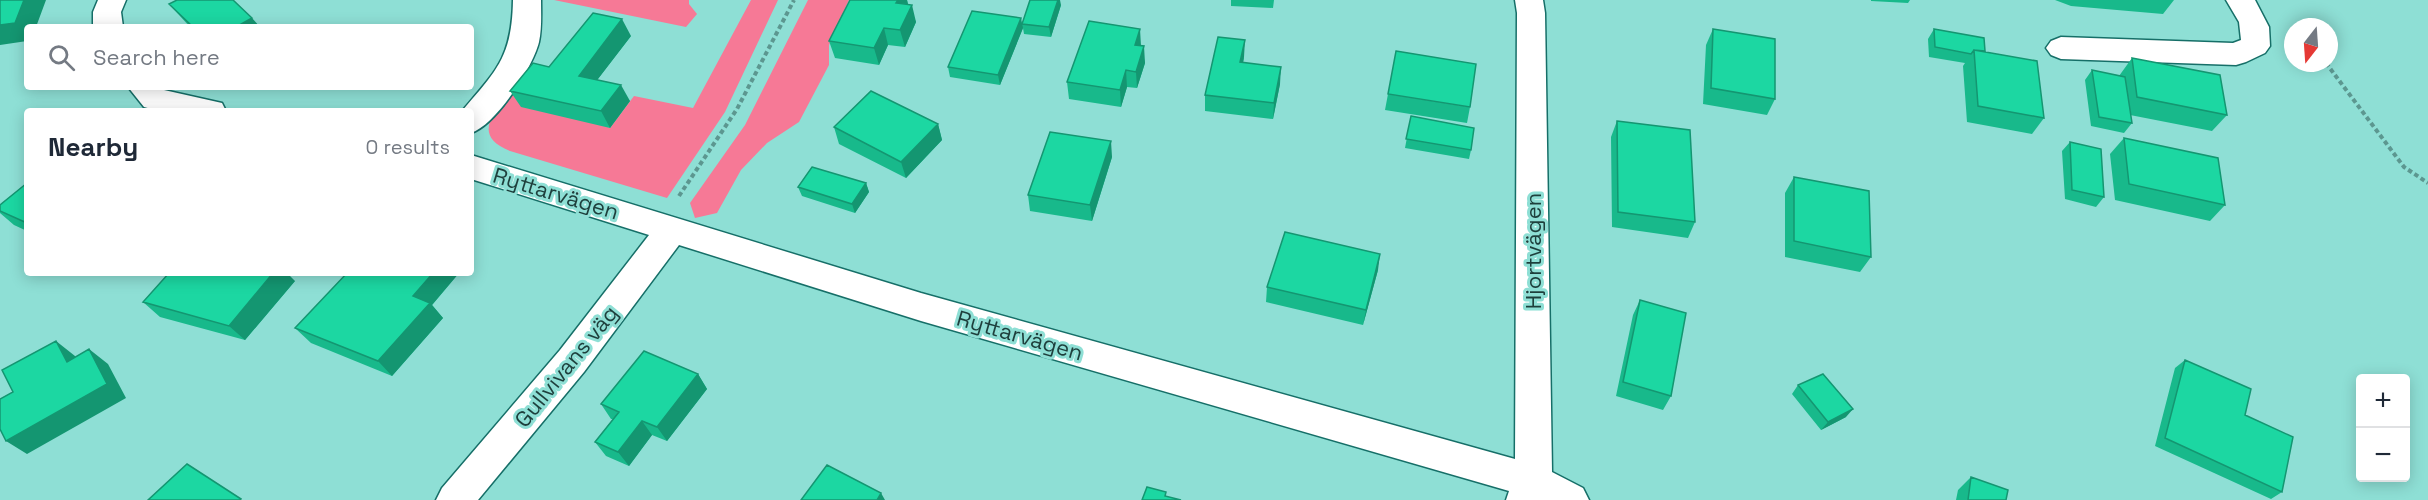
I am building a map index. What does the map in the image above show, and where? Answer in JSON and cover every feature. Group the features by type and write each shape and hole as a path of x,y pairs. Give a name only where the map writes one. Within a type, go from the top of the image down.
{"street":[{"path":"108,24 107,12 112,0"},
{"path":"474,118 511,70 523,44 527,21 527,0"},
{"name":"Hjortvägen","path":"1529,0 1531,24 1529,490"},
{"path":"2061,48 2236,54 2255,46 2257,30 2249,12 2240,0"},
{"path":"146,90 155,99 197,108"},
{"name":"Ryttarvägen","path":"474,168 921,307 1529,490 1570,500"},
{"name":"Gullvivans väg","path":"455,500 572,362 666,227"}],"path":[{"path":"666,227 737,110 794,0"},
{"path":"2333,72 2404,167 2428,183"}],"shaded area":[{"path":"554,0 689,0 689,4 697,14 686,27"},
{"path":"751,0 778,0 725,112 667,198 510,151 498,145 491,138 490,122 514,88 610,128 634,96 693,108"},
{"path":"808,0 849,0 829,45 829,65 799,122 767,143 741,170 717,213 695,218 690,203 745,125"}],"building":[{"path":"0,0 24,0 15,23 0,25"},
{"path":"177,0 233,0 252,18 241,24 190,24 169,4"},
{"path":"850,0 898,0 896,3 912,5 900,30 884,28 874,48 829,41"},
{"path":"1030,0 1058,0 1049,27 1022,24"},
{"path":"972,11 1021,18 998,75 948,67"},
{"path":"593,13 622,19 579,76 621,85 601,111 510,91 533,63 549,67"},
{"path":"1089,21 1140,29 1135,45 1144,46 1136,72 1126,70 1120,90 1067,82"},
{"path":"1713,29 1775,39 1775,99 1711,88"},
{"path":"1934,29 1984,38 1985,51 1974,50 1971,54 1935,47"},
{"path":"1218,37 1245,40 1240,62 1281,67 1274,103 1205,95"},
{"path":"1974,50 2037,61 2044,118 1978,106"},
{"path":"1396,51 1476,64 1470,107 1388,94"},
{"path":"2132,58 2220,75 2227,115 2137,97"},
{"path":"2092,70 2125,77 2132,123 2099,117"},
{"path":"871,91 938,124 901,162 834,127"},
{"path":"1411,116 1474,128 1471,150 1406,139"},
{"path":"1617,121 1690,130 1695,222 1618,212"},
{"path":"1050,132 1111,141 1090,205 1028,195"},
{"path":"2124,138 2218,158 2225,205 2129,184"},
{"path":"2070,142 2101,149 2104,197 2072,190"},
{"path":"812,167 866,183 852,204 798,187"},
{"path":"1794,177 1869,191 1871,257 1794,241"},
{"path":"24,185 24,222 0,211 0,205"},
{"path":"1285,232 1380,254 1366,310 1267,287"},
{"path":"166,276 271,276 229,326 143,302"},
{"path":"344,276 430,276 413,296 430,303 378,361 295,328"},
{"path":"1640,300 1686,313 1671,396 1623,382"},
{"path":"56,341 67,362 89,349 107,384 6,441 0,429 0,399 13,392 2,370"},
{"path":"644,351 698,374 657,427 642,421 618,452 595,442 619,412 601,404"},
{"path":"2185,360 2251,389 2245,415 2293,437 2282,492 2165,438"},
{"path":"1823,374 1853,409 1828,422 1798,385"},
{"path":"187,464 241,499 148,500"},
{"path":"827,465 881,493 877,500 801,500"},
{"path":"1971,477 2008,490 2006,500 1968,500"},
{"path":"1147,487 1166,492 1165,496 1181,500 1142,500"}]}
